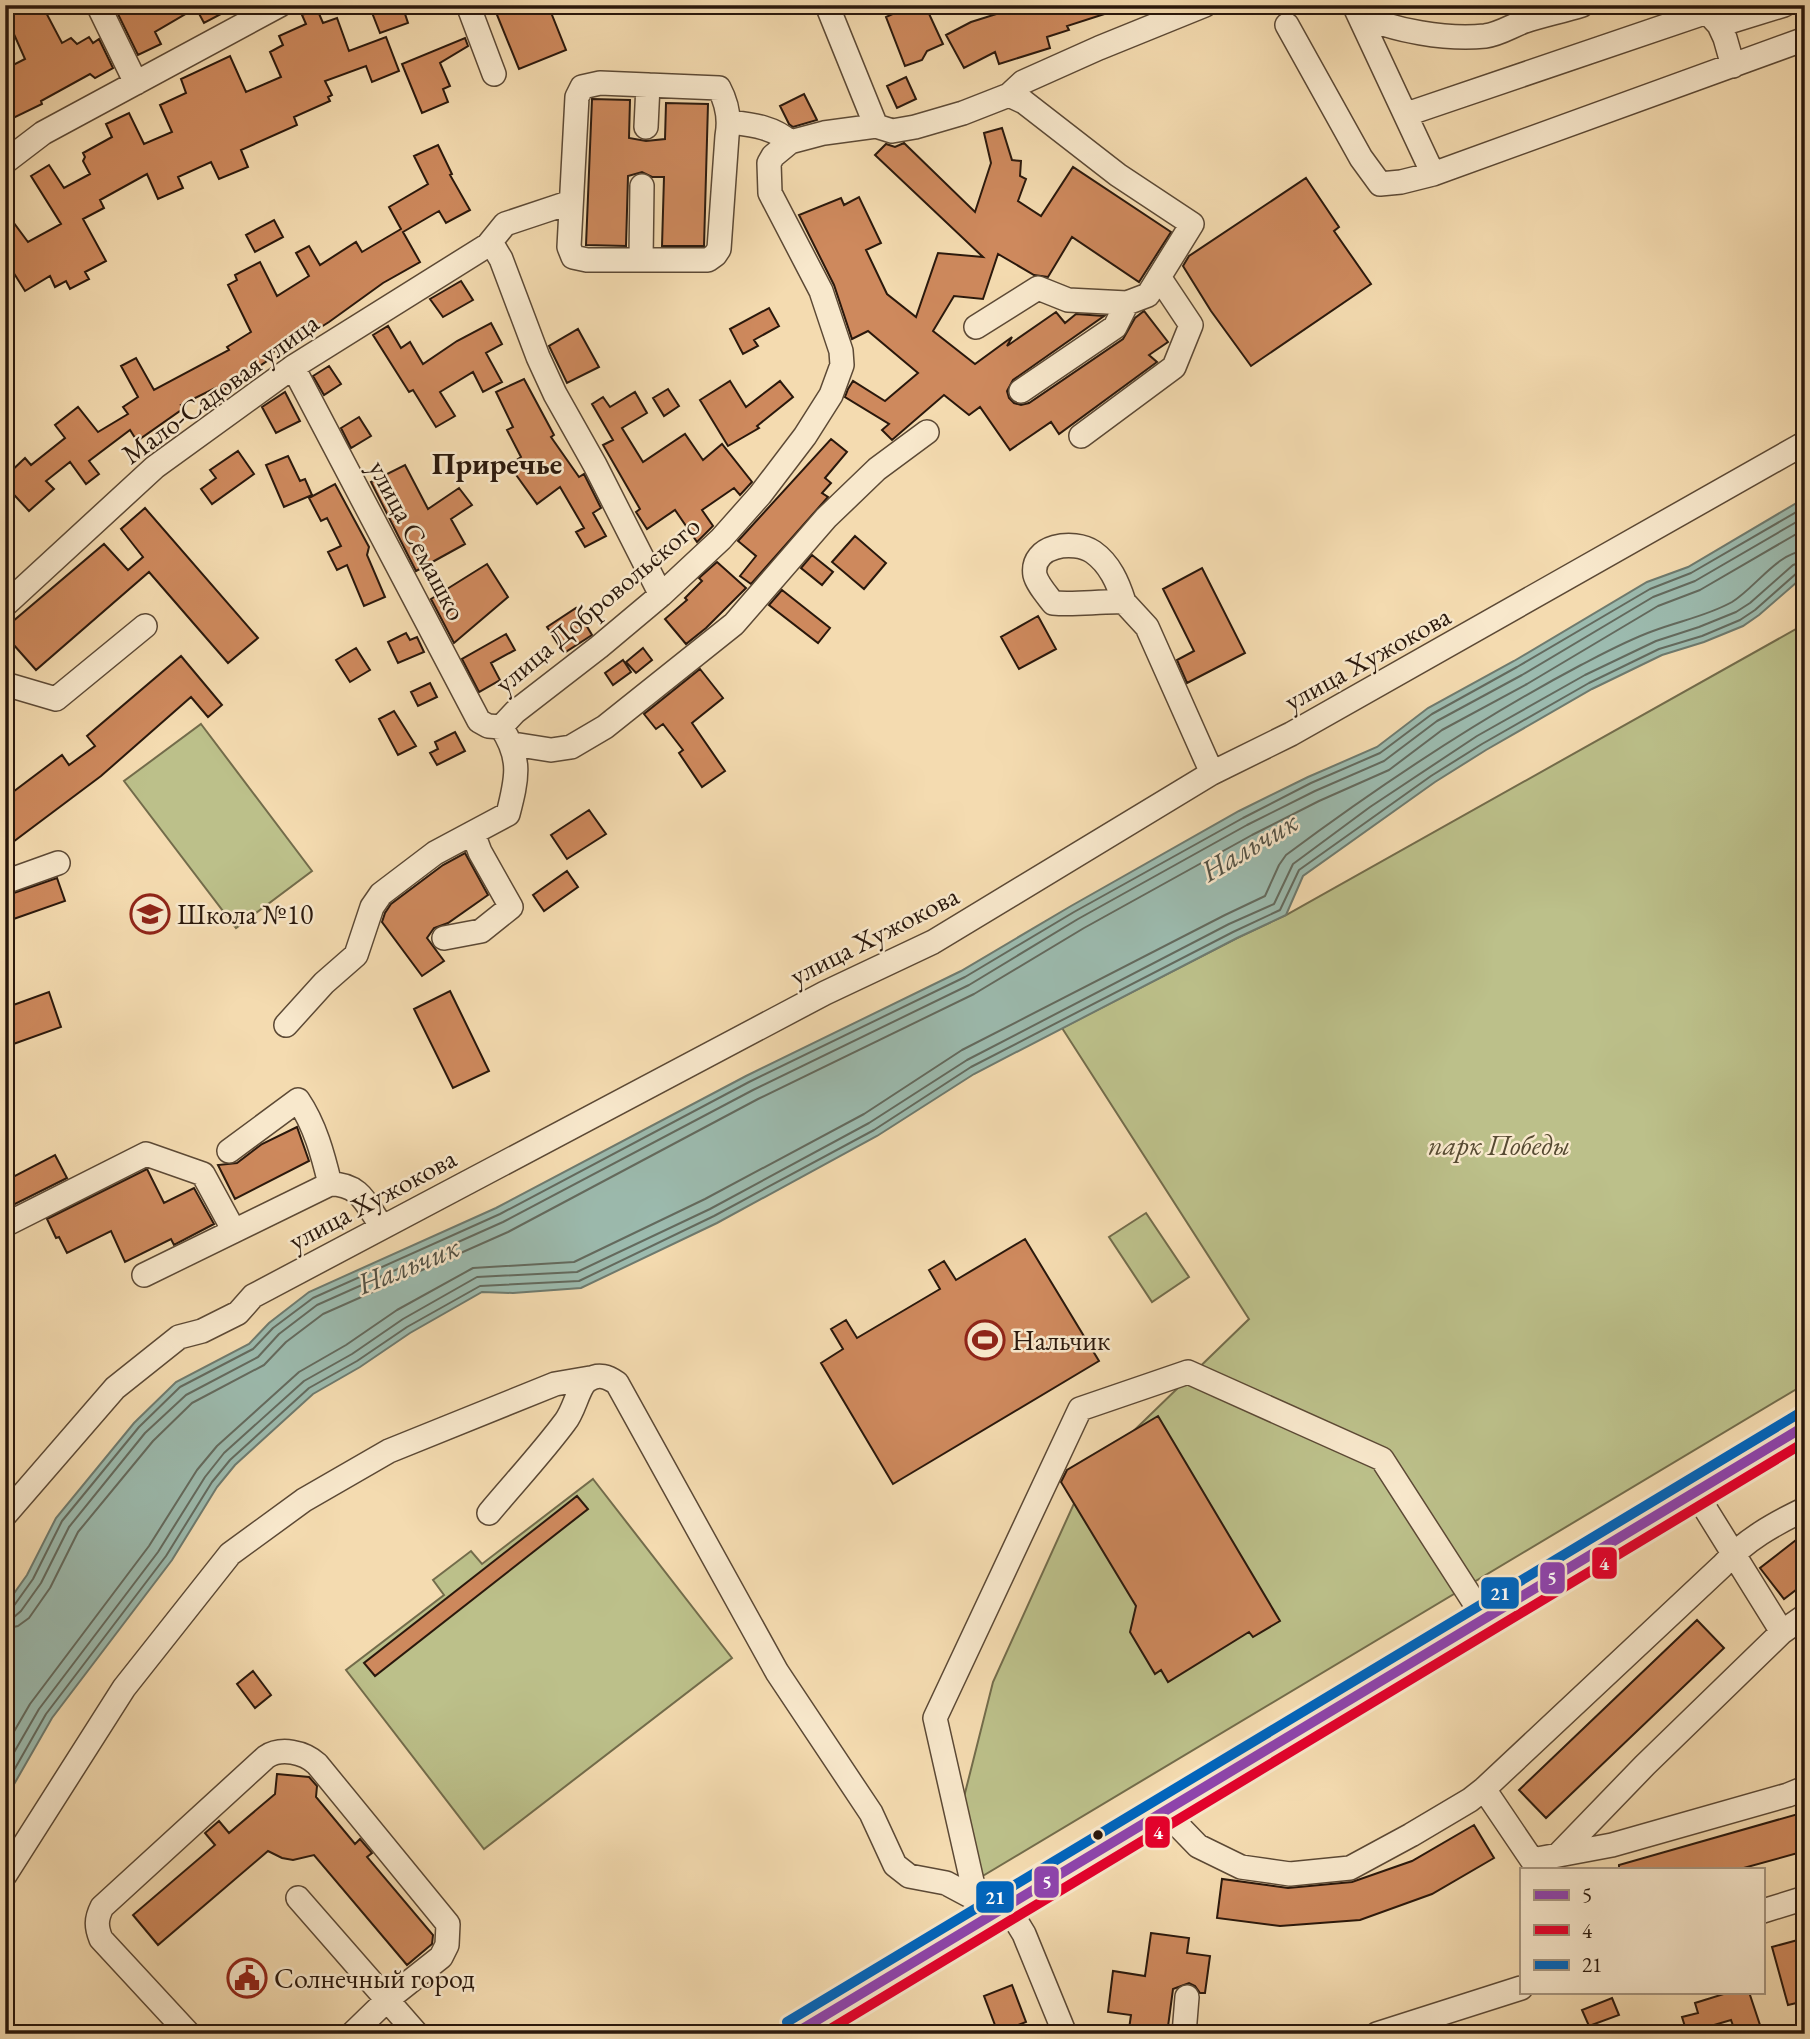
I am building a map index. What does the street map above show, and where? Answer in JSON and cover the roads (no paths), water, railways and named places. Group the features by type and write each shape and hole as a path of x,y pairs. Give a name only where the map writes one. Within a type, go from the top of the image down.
{"main road":[{"path":"794,2034 979,1910 1007,1906 1805,1426"}],"street":[{"path":"98,5 136,83"},
{"path":"5,162 43,132 280,5"},
{"path":"468,5 494,74"},
{"path":"827,5 876,125"},
{"path":"730,122 761,125 790,142 824,133 876,125 892,131 915,127 1009,95 1023,82 1205,5"},
{"path":"1357,10 1374,22 1445,37 1486,36 1582,5"},
{"path":"1407,114 1712,14 1784,5"},
{"path":"1357,10 1433,174"},
{"path":"1712,14 1725,38 1733,66"},
{"path":"1287,25 1361,158 1380,184 1433,174 1805,39"},
{"path":"600,83 648,85 719,88 724,97 730,122 719,249 708,260 587,260 573,257 569,247 578,97 583,87 600,83"},
{"path":"646,127 648,85"},
{"path":"976,327 1038,288 1068,300 1127,303 1148,295 1192,224 1118,176 1024,102 1009,95"},
{"name":"улица Добровольского","path":"507,735 515,712 661,595 721,539 760,495 805,436 831,395 842,365 838,336 821,291 770,193 769,163 773,156 790,142"},
{"path":"641,260 642,186"},
{"name":"Мало-Садовая улица","path":"5,605 155,467 293,367 488,245 505,224 571,202"},
{"path":"488,245 495,249 501,259 555,394 595,465 661,595"},
{"path":"1081,436 1174,368 1191,325 1159,277"},
{"path":"1021,391 1115,327 1127,303"},
{"name":"улица Семашко","path":"293,367 480,722 507,735"},
{"path":"507,735 551,750 571,747 606,727 734,624 827,518 877,469 927,432"},
{"name":"улица Хужокова","path":"5,1515 114,1388 179,1337 202,1331 237,1313 253,1296 382,1227 814,999 933,942 1212,773 1291,734 1805,443"},
{"path":"1124,602 1147,627 1212,773"},
{"path":"5,684 56,699 145,626"},
{"path":"286,1025 324,983 356,955 372,908 381,894 435,853 508,814 514,792 516,764 507,735"},
{"path":"444,938 481,930 511,906 480,852 473,833"},
{"path":"5,881 58,863"},
{"path":"229,1151 298,1100 307,1114 323,1156 330,1184"},
{"path":"5,1226 146,1154 203,1174 234,1231"},
{"path":"144,1275 330,1184 342,1184 354,1189 382,1227"},
{"path":"979,1910 935,1718 1080,1409 1188,1372 1382,1459 1485,1619"},
{"path":"5,1875 124,1688 230,1554 304,1500 389,1451 555,1384 599,1376 608,1377 617,1383 777,1672 871,1813 895,1865 909,1876 946,1883 979,1910"},
{"path":"489,1513 565,1423 577,1401 579,1389 590,1378"},
{"path":"1695,1492 1782,1632"},
{"path":"1164,1811 1198,1846 1241,1867 1290,1874 1350,1868 1470,1800 1484,1789 1733,1554 1768,1527 1805,1509"},
{"path":"1558,1855 1645,1765 1782,1632 1805,1616"},
{"path":"189,2034 101,1939 97,1930 99,1914 102,1907 266,1757 278,1752 307,1757 317,1764 448,1924 447,1945 441,1957 388,1999 352,2034"},
{"path":"1484,1789 1532,1864 1558,1855 1612,1845 1805,1788"},
{"path":"1764,1911 1805,1898"},
{"path":"298,1899 417,2034"},
{"path":"1007,1906 1024,1934 1065,2034"},
{"path":"1377,2034 1520,1988"},
{"path":"1184,2034 1187,1997"}],"water":[{"path":"1805,498 1805,575 1759,615 1743,626 1662,655 1592,689 1435,782 1303,876 1286,915 974,1074 877,1136 717,1223 581,1288 513,1293 482,1292 410,1333 360,1367 313,1394 235,1465 217,1487 172,1560 52,1718 5,1800 5,1606 27,1575 56,1518 134,1423 176,1382 249,1344 269,1323 309,1292 496,1208 746,1076 961,971 1239,811 1377,747 1428,708 1514,661 1647,582 1688,567"}],"place":[{"name":"Школа №10","path":"150,914"},
{"name":"Нальчик","path":"985,1340"},
{"name":"Солнечный город","path":"247,1978"}],"district":[{"name":"Приречье","path":"497,463"}],"park label":[{"name":"парк Победы","path":"1499,1145"}]}
